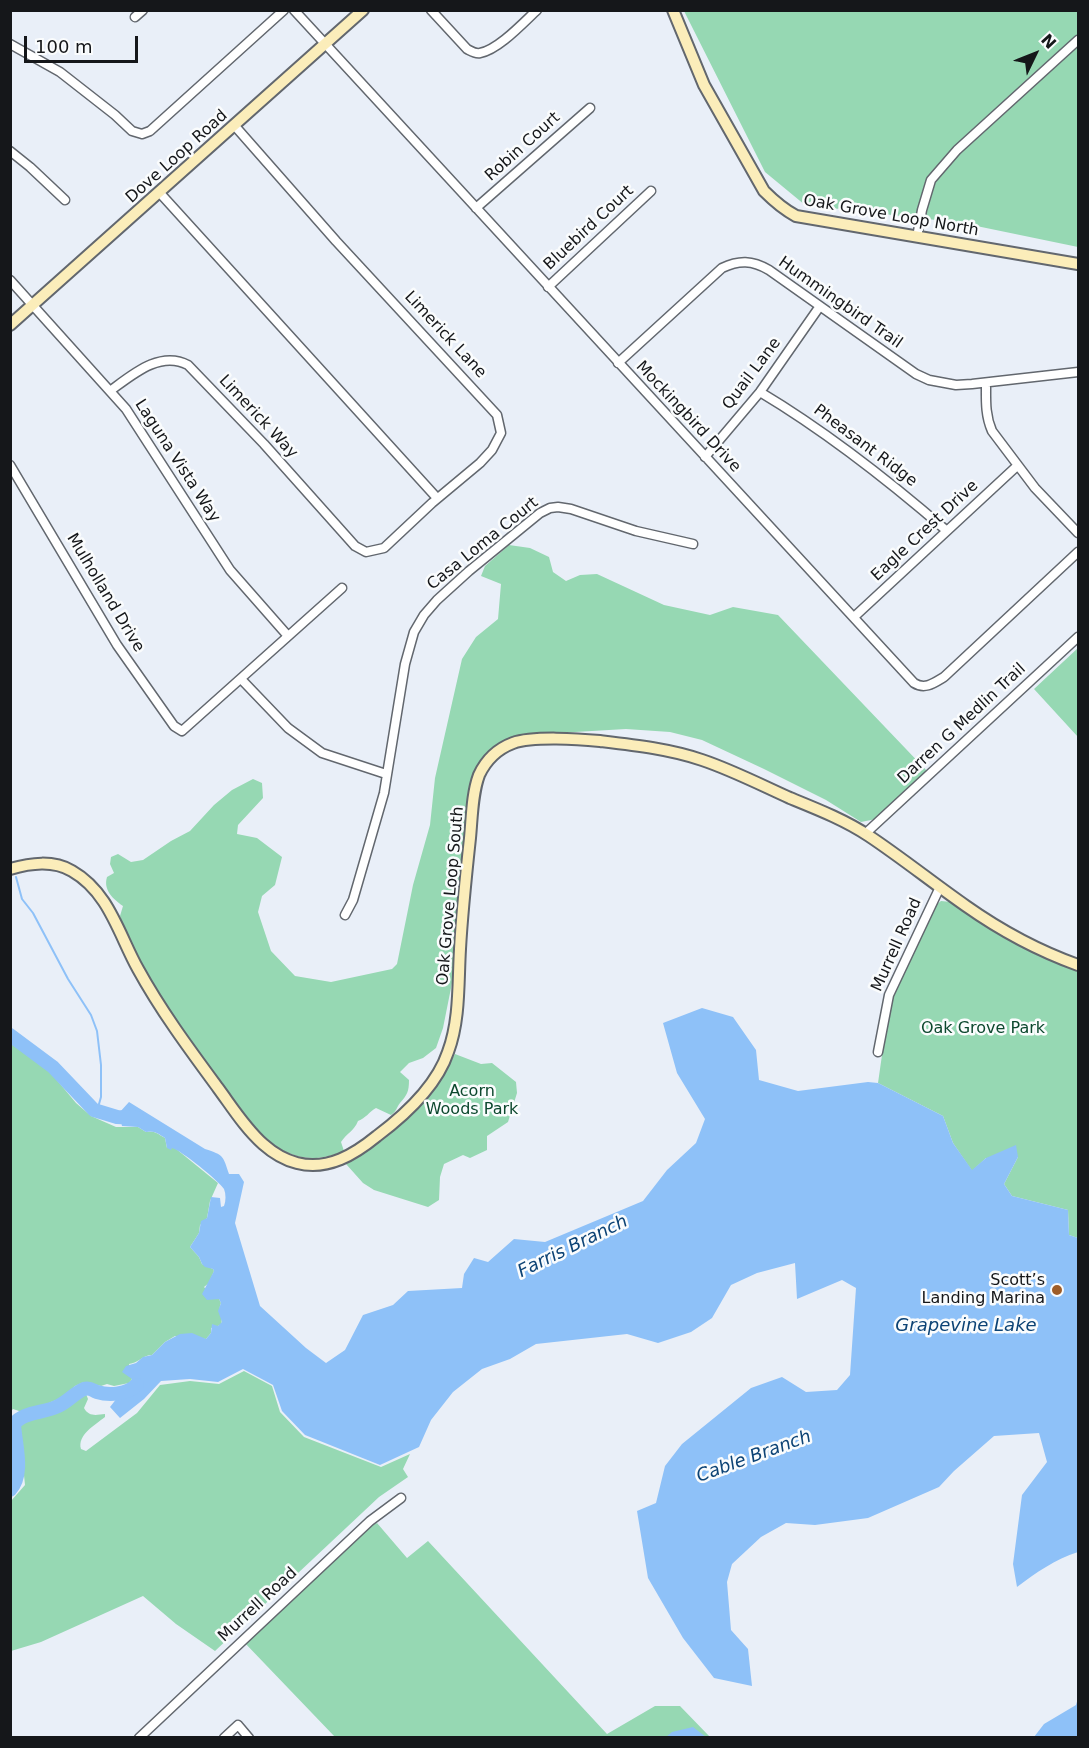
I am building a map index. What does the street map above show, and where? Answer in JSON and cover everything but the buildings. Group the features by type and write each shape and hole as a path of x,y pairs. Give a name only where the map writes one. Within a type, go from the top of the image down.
{"street":[{"path":"135,17 143,10"},
{"path":"10,44 60,72 132,131 142,134 150,131 181,105 284,10"},
{"name":"Mockingbird Drive","path":"294,10 920,687 926,687 944,677 1078,552"},
{"name":"Dove Loop Road","path":"10,325 363,10"},
{"path":"432,10 467,49 474,53 480,53 503,40 537,10"},
{"name":"Oak Grove Loop North","path":"673,10 704,85 764,190 774,202 796,216 1078,264"},
{"path":"917,237 928,188 939,169 1078,40"},
{"name":"Robin Court","path":"476,208 590,108"},
{"name":"Limerick Lane","path":"234,125 336,241 497,415 501,433 492,450 480,463 437,498 384,548 366,552"},
{"path":"10,151 65,200"},
{"name":"Bluebird Court","path":"548,287 651,191"},
{"path":"159,192 437,498"},
{"name":"Hummingbird Trail","path":"618,363 722,268 735,262 749,262 760,265 904,367 922,377 956,385 1078,372"},
{"name":"Laguna Vista Way","path":"10,280 110,391 140,428 230,570 288,636"},
{"name":"Quail Lane","path":"705,457 760,392 820,306"},
{"name":"Limerick Way","path":"110,391 153,363 174,360 188,365 264,444 355,546 366,552"},
{"path":"986,383 988,421 992,431 1017,466 1078,533"},
{"name":"Pheasant Ridge","path":"760,392 842,446 901,491 947,531"},
{"name":"Mulholland Drive","path":"10,465 117,645 174,726 182,730 241,679"},
{"name":"Eagle Crest Drive","path":"854,617 1017,466"},
{"name":"Casa Loma Court","path":"345,915 353,900 384,793 407,655 414,632 424,615 469,571 540,513 558,507 572,509 636,531 693,544"},
{"path":"342,588 241,679 288,728 322,753 386,774"},
{"name":"Darren G Medlin Trail","path":"866,833 1078,637"},
{"name":"Oak Grove Loop South","path":"10,869 35,863 61,866 84,879 96,891 110,911 152,994 249,1130 271,1151 297,1164 312,1165 341,1160 365,1146 390,1127 422,1094 447,1057 453,1039 457,1012 462,918 475,788 483,767 494,753 520,741 589,740 631,744 683,755 713,765 828,814 866,833 997,926 1042,950 1078,965"},
{"name":"Murrell Road","path":"878,1052 889,995 940,887"},
{"name":"Murrell Road","path":"139,1737 370,1521 400,1498"},
{"path":"224,1737 238,1725 249,1737"}],"green space":[{"path":"684,11 1078,11 1078,247 962,223 805,205 765,172"},
{"path":"509,545 530,548 549,557 553,572 566,581 580,575 597,574 664,605 710,615 733,607 778,615 927,771 876,819 861,822 826,800 764,769 702,740 670,732 626,729 524,735 504,741 469,796 453,978 443,1028 436,1048 423,1058 409,1063 400,1072 409,1080 409,1088 393,1114 376,1108 358,1121 341,1142 344,1151 319,1158 297,1156 276,1146 257,1130 187,1038 157,992 129,941 120,916 123,906 112,897 106,886 107,877 114,873 110,864 111,857 118,854 131,862 143,860 190,831 214,805 232,790 253,779 262,783 263,798 238,825 237,834 257,838 282,857 275,885 262,896 258,912 271,951 295,976 331,982 392,969 397,964 413,885 430,825 435,778 462,659 476,637 498,619 501,584 481,576 485,566"},
{"path":"1078,648 1078,737 1034,689"},
{"name":"Oak Grove Park","path":"941,901 951,902 1000,932 1078,970 1078,1238 1069,1235 1068,1210 1012,1196 1004,1184 1018,1157 986,1158 972,1171 953,1143 943,1116 878,1083 888,1013 895,990 936,905"},
{"path":"11,1042 24,1049 51,1073 76,1103 91,1116 116,1127 138,1127 146,1132 158,1134 165,1138 167,1148 175,1148 218,1183 210,1201 207,1218 200,1225 199,1233 190,1247 202,1264 214,1271 209,1283 204,1287 221,1303 221,1325 211,1328 211,1333 206,1339 175,1336 152,1355 129,1364 132,1379 129,1383 101,1386 84,1382 75,1386 63,1397 25,1413 13,1409 11,1411"},
{"name":"Acorn Woods Park","path":"455,1054 481,1064 492,1063 516,1082 517,1093 508,1122 487,1136 487,1150 470,1158 463,1155 444,1164 440,1177 439,1200 428,1207 374,1190 363,1183 346,1164 395,1129 421,1104"},
{"path":"244,1371 272,1386 280,1412 304,1437 381,1467 410,1454 403,1469 408,1477 379,1497 215,1651 176,1624 143,1596 41,1642 11,1651 11,1501 25,1485 19,1426 24,1422 57,1413 86,1394 88,1399 84,1408 86,1411 93,1415 105,1414 105,1417 84,1435 80,1444 81,1449 86,1451 137,1413 160,1385 190,1381 219,1384"},
{"path":"377,1523 407,1558 428,1541 607,1734 655,1706 680,1706 710,1737 335,1737 242,1640 369,1527"}],"water":[{"name":"Grapevine Lake","path":"702,1008 733,1017 756,1050 759,1080 798,1091 868,1082 878,1083 943,1116 953,1143 972,1170 986,1158 1016,1145 1018,1157 1004,1184 1012,1196 1068,1210 1069,1235 1078,1238 1078,1552 1054,1562 1017,1587 1013,1564 1022,1495 1047,1462 1039,1433 994,1436 939,1487 868,1518 815,1525 786,1523 761,1537 732,1564 727,1582 731,1630 748,1649 752,1686 714,1678 683,1638 648,1578 637,1511 656,1503 665,1466 682,1444 751,1388 782,1377 806,1392 837,1390 850,1375 856,1288 842,1280 797,1299 795,1263 757,1273 731,1285 712,1318 691,1332 658,1343 627,1334 536,1344 510,1359 482,1369 453,1392 431,1420 419,1447 380,1465 305,1435 282,1411 273,1385 243,1369 218,1382 190,1379 161,1381 144,1399 120,1418 110,1407 132,1379 122,1372 126,1366 152,1355 165,1342 180,1334 192,1333 206,1339 211,1333 212,1324 218,1326 222,1322 218,1311 221,1303 219,1299 207,1300 202,1294 214,1271 202,1264 190,1247 199,1233 201,1221 207,1218 211,1197 220,1198 221,1207 224,1206 226,1198 224,1189 191,1160 177,1150 167,1148 165,1138 161,1135 146,1132 138,1127 122,1126 119,1113 129,1102 205,1149 219,1155 224,1160 229,1174 239,1174 244,1182 235,1223 260,1306 326,1363 345,1350 363,1315 393,1305 408,1291 462,1288 464,1274 474,1258 488,1262 514,1239 545,1242 643,1201 667,1170 696,1143 705,1119 677,1073 663,1023"},
{"path":"1078,1698 1078,1737 1034,1737 1044,1724 1076,1705"},
{"path":"693,1727 706,1737 666,1737 672,1732"}],"waterway":[{"path":"16,877 22,899 33,913 68,979 91,1015 97,1031 101,1065 101,1097 97,1111"},
{"name":"Farris Branch","path":"10,1035 53,1067 94,1110 117,1117 137,1118"},
{"path":"10,1490 17,1476 18,1458 14,1424 18,1420 60,1405 84,1389 113,1394 137,1385"}],"place":[{"name":"Scott’s Landing Marina","path":"1057,1290"}],"water label":[{"name":"Cable Branch","path":"754,1457"}]}
